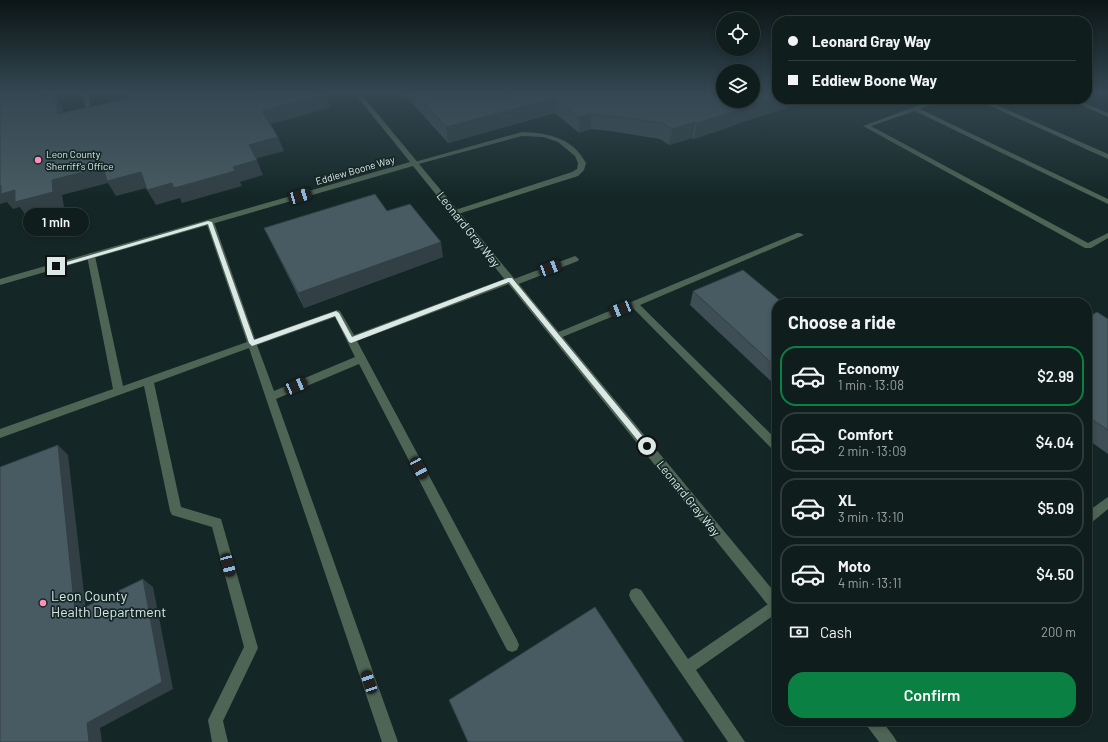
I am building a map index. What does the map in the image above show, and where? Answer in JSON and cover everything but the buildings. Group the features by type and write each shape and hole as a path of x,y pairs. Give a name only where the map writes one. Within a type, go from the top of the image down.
{"street":[{"name":"Leonard Gray Way","path":"387,129 772,599"},
{"path":"871,129 1088,246 1108,235"},
{"path":"957,129 1108,202"},
{"path":"1044,129 1108,157"},
{"name":"Eddiew Boone Way","path":"0,282 415,163 522,134 544,135 560,141 578,155 582,163 580,170 575,174 455,213"},
{"path":"210,222 390,742"},
{"path":"556,336 800,235"},
{"path":"90,256 119,391"},
{"path":"351,340 575,259"},
{"path":"634,304 772,442"},
{"path":"0,434 336,313 512,645"},
{"path":"270,397 361,360"},
{"path":"148,381 176,511 217,523 251,648 215,720 220,742"},
{"path":"1092,515 1108,502"},
{"path":"636,595 737,742"},
{"path":"686,669 772,609"},
{"path":"876,726 889,742"}],"place":[{"name":"Leon County Sherriff's Office","path":"38,160"},
{"name":"Leon County Health Department","path":"43,603"}],"route":[{"path":"56,266 210,222 252,343 336,313 351,340 510,280 647,446"}]}
